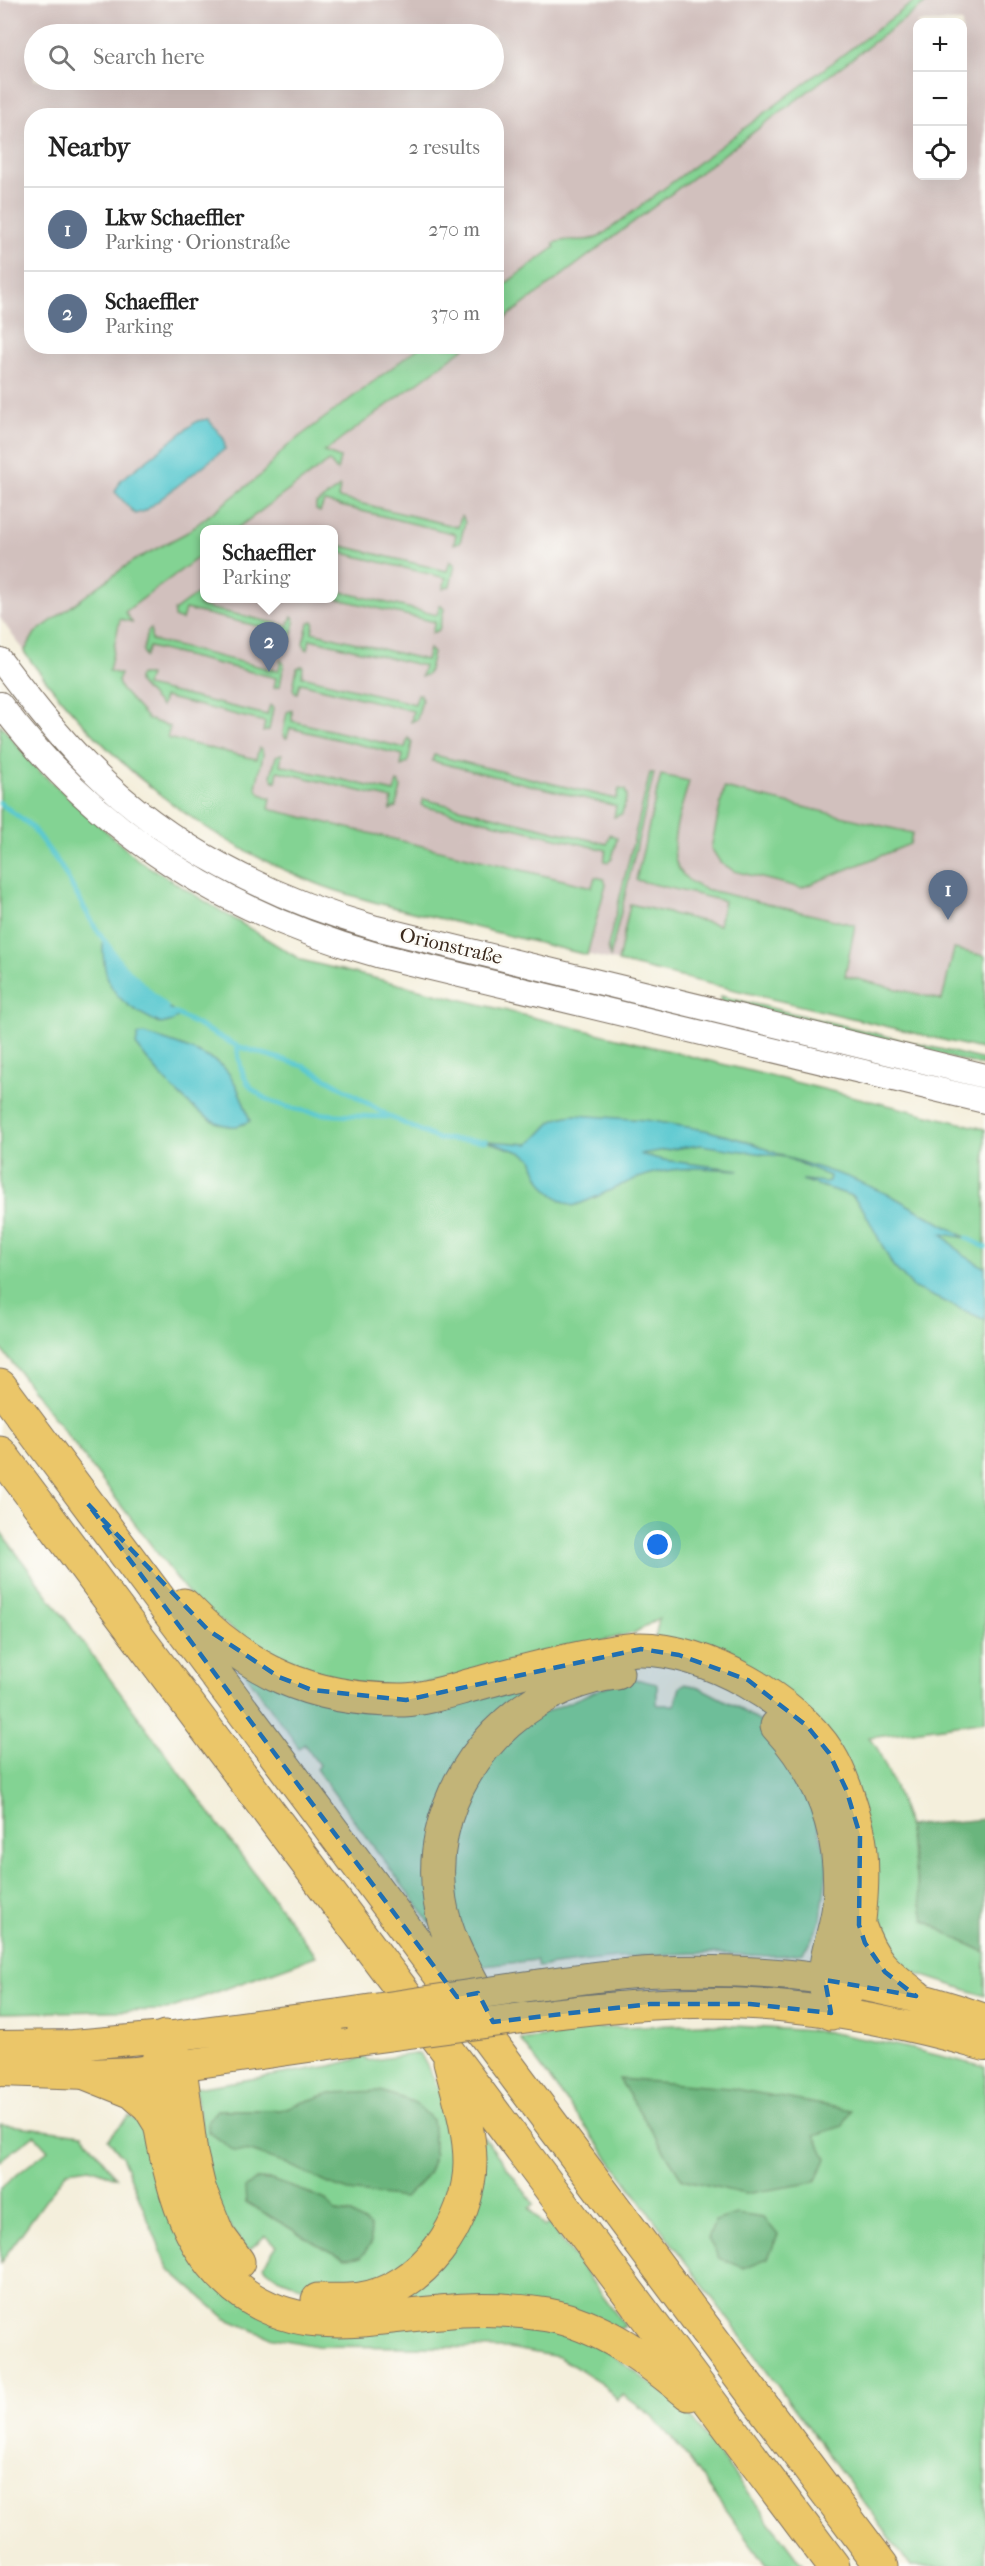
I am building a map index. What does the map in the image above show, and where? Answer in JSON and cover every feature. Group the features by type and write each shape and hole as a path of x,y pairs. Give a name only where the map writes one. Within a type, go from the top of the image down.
{"highway":[{"path":"0,1386 882,2566"},
{"path":"0,1453 833,2566"},
{"path":"88,1504 208,1630 250,1660 279,1677 312,1690 356,1697 406,1700 577,1659 641,1649 689,1658 748,1680 807,1726 829,1753 846,1789 860,1835 859,1925 838,1982 831,2013"},
{"path":"538,2106 450,1942 442,1910 438,1878 440,1843 448,1809 460,1784 475,1758 497,1730 546,1695 575,1683 607,1674 640,1672 678,1675 727,1691 758,1708 795,1745 819,1787 832,1820 837,1843 838,1982"},
{"path":"859,1925 872,1957 885,1972 916,1996"},
{"path":"165,2037 168,2068 200,2188 218,2235 234,2258 255,2278 290,2295 309,2299 361,2299 404,2281 437,2252 450,2234 468,2180 470,2161 448,2050"},
{"path":"168,2068 162,2127 171,2177 187,2227 214,2267 243,2293 282,2313 306,2320 332,2322 489,2309 550,2315 604,2335 633,2351 665,2374 731,2430"},
{"path":"88,2074 133,2092 149,2106 162,2127"}],"main road":[{"path":"0,2046 73,2045 165,2037 536,1985 648,1972 701,1970 774,1974 838,1982 916,1996 985,2019"},
{"path":"0,2071 88,2074 168,2068 552,2014 650,2004 778,2006 831,2013 939,2033 985,2046"}],"street":[{"name":"Orionstraße","path":"0,660 51,727 92,771 134,807 196,851 259,886 289,899 376,928 985,1076"},
{"name":"Orionstraße","path":"0,704 44,757 79,793 147,849 187,876 242,905 312,935 377,955 985,1101"}],"highlighted area":[{"path":"88,1504 208,1630 279,1677 312,1690 406,1700 641,1649 679,1655 748,1680 807,1726 829,1753 846,1789 860,1835 859,1925 865,1943 885,1972 916,1996 825,1980 831,2013 750,2004 650,2004 493,2022 478,1993 457,1997"}],"shaded area":[{"path":"0,0 985,0 985,1050 398,909 326,887 256,857 214,833 136,777 77,718 50,687 0,618"}],"green space":[{"path":"916,0 930,0 504,319 504,285 555,247 553,244 599,237"},
{"path":"410,354 457,354 324,452 340,458 337,471 329,461 241,525 200,525 200,556 125,612 132,622 120,619 109,671 120,674 118,682 121,689 148,719 170,727 167,738 256,759 259,748 262,749 263,755 256,787 260,794 271,798 269,809 592,887 595,877 604,879 606,884 587,955 352,896 278,867 235,845 194,820 120,761 54,691 24,652 35,633 133,561 186,533 261,475 284,449"},
{"path":"340,487 338,498 458,527 461,516 465,523 460,542 454,544 456,534 324,502 320,512 316,510 316,504"},
{"path":"338,545 447,571 450,561 455,565 450,586 443,589 446,578 338,552"},
{"path":"338,591 437,615 440,605 444,609 439,630 432,633 435,622 338,599"},
{"path":"197,594 200,595 199,606 288,626 292,616 295,622 291,641 285,644 287,633 185,609 182,620 174,617 174,611"},
{"path":"314,622 312,632 426,660 429,649 433,653 428,674 421,677 424,666 310,639 308,650 303,643 308,624"},
{"path":"151,629 151,640 278,671 281,660 284,664 280,686 274,688 276,678 149,647 145,657 143,651 147,632"},
{"path":"303,666 302,676 415,704 420,694 422,700 417,719 411,722 413,711 300,683 297,694 293,688 297,668"},
{"path":"149,675 146,686 267,715 270,705 273,708 269,730 263,732 265,722 164,697 161,707 138,682 138,677"},
{"path":"292,710 292,721 405,748 408,738 412,742 408,763 401,766 403,755 290,728 285,738 283,732 287,712"},
{"path":"0,724 34,766 138,860 301,960 985,1129 985,1721 869,1737 876,1746 897,1792 906,1819 915,1868 955,1938 985,1952 985,1996 905,1970 884,1957 816,1729 654,1643 659,1618 634,1633 409,1688 306,1679 197,1605 0,1347"},
{"path":"282,754 280,765 394,792 397,782 401,788 396,807 390,810 392,799 278,771 276,782 271,776 276,756"},
{"path":"434,755 616,799 619,789 625,790 627,796 622,814 614,817 616,806 432,761"},
{"path":"650,773 654,773 610,958 608,946"},
{"path":"661,775 689,781 674,843 675,857 680,870 689,881 705,889 855,925 845,976 942,1000 954,949 985,956 985,1050 618,962 630,904 719,925 724,901 636,880"},
{"path":"724,788 912,833 910,844 801,888 734,871 720,862 711,848"},
{"path":"423,799 607,844 610,834 617,838 612,859 608,862 604,861 606,850 422,806"},
{"path":"401,947 985,1087 985,1094 399,952"},
{"path":"721,996 985,1060 985,1066 720,1002"},
{"path":"0,1531 316,1956 167,2010 0,2013"},
{"path":"233,1656 302,1692 553,1672 492,1724 431,1924 316,1769 319,1765 304,1744 299,1748"},
{"path":"640,1680 657,1684 657,1705 675,1705 680,1687 684,1684 699,1687 739,1708 768,1727 807,1787 828,1861 821,1919 810,1942 802,1953 790,1955 680,1954 538,1967 536,1960 476,1967 458,1940 445,1849 508,1728 619,1681"},
{"path":"985,1819 985,1952 924,1920 907,1826"},
{"path":"706,2024 828,2032 904,2047 985,2067 985,2566 911,2566 521,2040 562,2034 563,2029"},
{"path":"420,2053 445,2100 463,2164 436,2239 380,2280 321,2290 301,2287 278,2278 266,2269 264,2265 277,2245 265,2236 250,2249 245,2249 213,2202 195,2088 331,2066 365,2057 367,2061","holes":["331,2093 285,2163 254,2152 234,2150 209,2132 217,2110 281,2110","256,2179 271,2180 312,2194 326,2200 336,2212 351,2214 361,2257 344,2257 322,2247 246,2202"]},
{"path":"619,2079 730,2088 851,2110 843,2126 815,2135 826,2159 815,2182 745,2194 682,2179"},
{"path":"380,2091 414,2102 432,2119 434,2155 432,2164 423,2180 404,2198 349,2191 331,2185 285,2163 254,2152 234,2151 208,2131 208,2120 217,2110 280,2110 331,2093"},
{"path":"129,2116 144,2125 241,2300 401,2321 575,2328 683,2407 803,2566 766,2566 685,2454 652,2416 623,2395 617,2400 600,2382 559,2357 509,2348 317,2346 269,2337 225,2318 168,2268 122,2156 108,2139"},
{"path":"0,2124 83,2134 116,2177 90,2168 67,2171 0,2263 0,2188 48,2150 34,2135 0,2161"},
{"path":"484,2137 534,2204 529,2208 544,2227 549,2223 625,2326 620,2329 358,2307 402,2289"},
{"path":"256,2179 271,2180 312,2194 326,2200 336,2212 351,2214 371,2227 371,2244 361,2257 344,2258 322,2247 246,2202 245,2188"},
{"path":"736,2214 764,2218 778,2235 768,2258 744,2268 719,2258 708,2239 715,2221"}],"water":[{"path":"208,419 224,439 225,449 145,511 135,514 115,492 121,480 197,421"},
{"path":"103,938 137,981 180,1015 173,1021 161,1024 123,1001 109,982 105,970"},
{"path":"144,1034 188,1048 219,1064 234,1081 250,1121 237,1126 224,1125 195,1109 167,1082 136,1045 138,1035"},
{"path":"575,1115 646,1120 705,1130 750,1142 785,1157 700,1145 640,1154 663,1160 740,1170 695,1168 662,1171 641,1177 573,1206 557,1198 546,1188 532,1159 523,1153 486,1141 529,1144 553,1121"},
{"path":"785,1157 848,1177 892,1196 967,1238 942,1234 963,1255 985,1268 985,1320 914,1288 893,1266 863,1209 852,1196 802,1180 825,1182 829,1181 830,1176"}],"waterway":[{"path":"0,803 30,825 60,865 95,927 121,964 167,1008"},
{"path":"175,1013 237,1046 304,1066 390,1117 438,1139 486,1141"},
{"path":"237,1046 241,1069 247,1082 258,1094 273,1102 292,1108 333,1115 388,1117"},
{"path":"967,1238 985,1247"}],"place":[{"name":"Schaeffler","path":"269,672"},
{"name":"Lkw Schaeffler","path":"948,920"}]}
